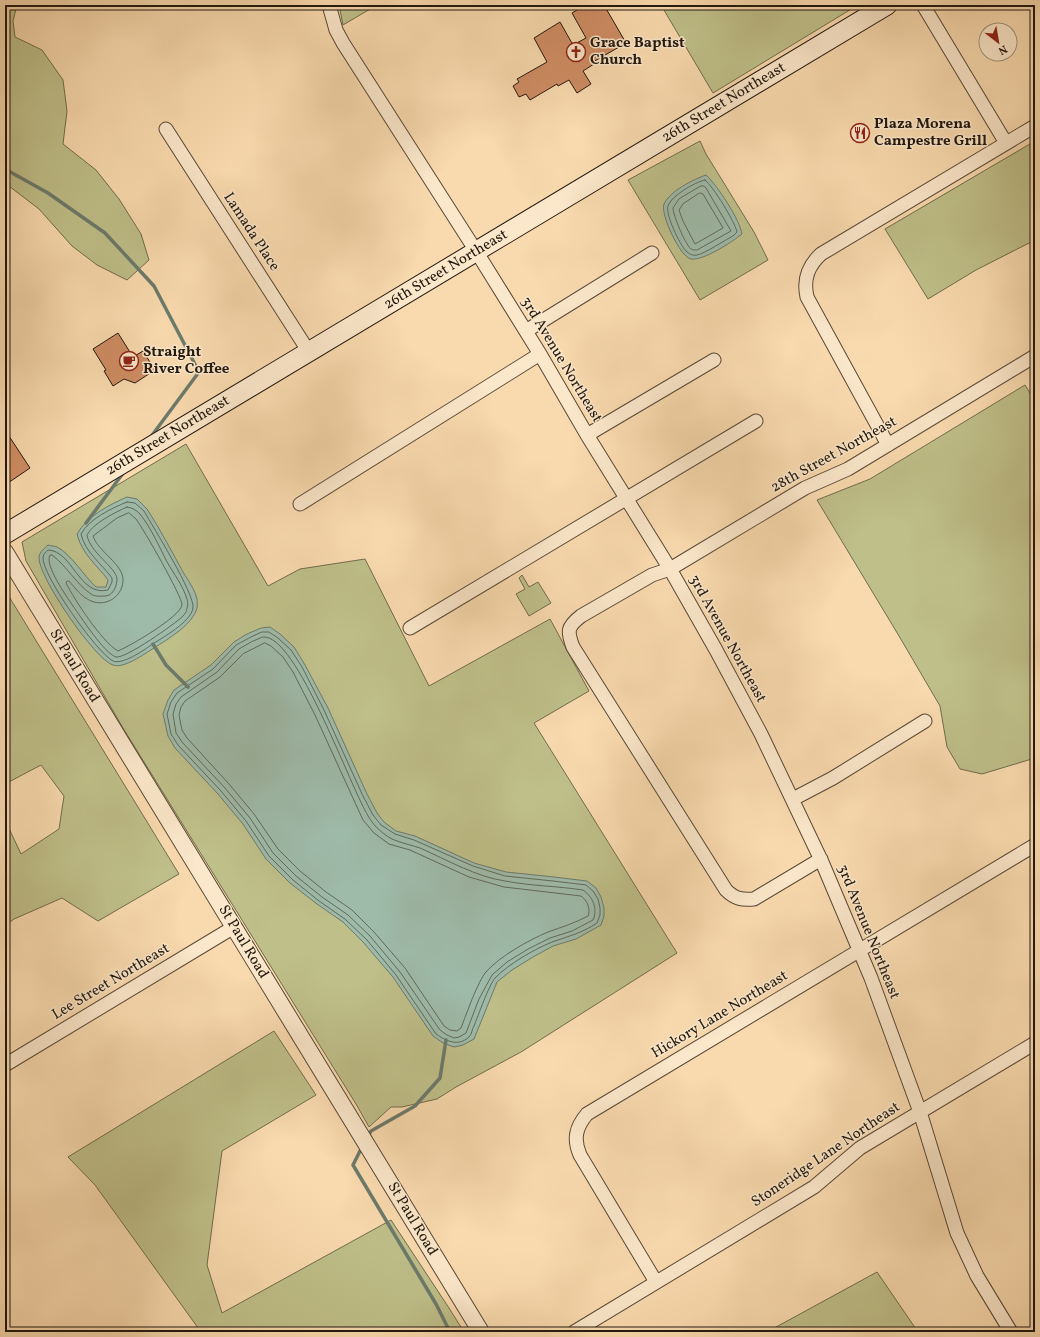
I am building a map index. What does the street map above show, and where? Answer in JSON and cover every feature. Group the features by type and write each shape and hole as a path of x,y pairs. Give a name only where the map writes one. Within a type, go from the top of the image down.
{"main road":[{"name":"26th Street Northeast","path":"5,534 887,5"}],"street":[{"name":"3rd Avenue Northeast","path":"328,5 336,30 343,43 540,354 587,435 670,570 716,650 761,734 821,859 860,950 920,1112 957,1233 977,1276 1011,1332"},
{"path":"923,5 1006,143"},
{"path":"888,445 807,297 805,285 809,270 812,264 822,254 1035,126"},
{"name":"Lamada Place","path":"166,129 309,352"},
{"path":"526,331 652,253"},
{"path":"300,504 540,354"},
{"name":"28th Street Northeast","path":"821,859 754,899 743,900 732,897 726,890 573,647 568,632 572,624 581,616 652,575 670,570 805,488 848,469 1035,356"},
{"path":"587,435 714,360"},
{"path":"410,628 756,421"},
{"name":"St Paul Road","path":"5,552 481,1332"},
{"path":"793,799 833,778 925,722"},
{"name":"Hickory Lane Northeast","path":"656,1282 580,1155 575,1139 576,1130 580,1122 587,1114 1035,845"},
{"name":"Lee Street Northeast","path":"5,1065 234,927"},
{"name":"Stoneridge Lane Northeast","path":"574,1332 814,1187 860,1148 1035,1043"}],"green space":[{"path":"5,5 17,5 13,21 15,37 42,50 63,80 67,111 63,144 96,170 119,199 141,234 149,260 127,280 97,265 72,246 39,209 5,183"},
{"path":"339,5 377,5 343,25"},
{"path":"661,5 858,5 713,93"},
{"path":"700,141 706,154 754,232 768,260 700,300 628,180"},
{"path":"1035,141 1035,240 976,270 928,299 885,229"},
{"path":"1025,385 1035,401 1035,758 982,774 960,769 947,747 940,706 817,500 870,479"},
{"path":"186,444 268,586 300,569 365,559 429,686 550,619 589,691 534,723 677,953 521,1052 437,1099 402,1107 391,1107 369,1127 123,728 26,561 22,542"},
{"path":"522,575 529,587 538,582 551,603 529,616 516,594 525,589 519,578"},
{"path":"5,590 179,874 98,921 62,898 14,919 5,926 5,820 21,854 59,829 64,796 41,765 5,784"},
{"path":"274,1031 316,1095 222,1151 207,1265 222,1313 391,1220 464,1332 201,1332 95,1185 68,1157"},
{"path":"877,1272 918,1332 767,1332"}],"water":[{"path":"706,175 716,186 727,203 737,220 742,234 710,254 696,259 691,259 682,251 672,234 665,217 664,204 667,199 677,190 695,179"},
{"path":"127,497 137,499 147,509 193,589 197,599 197,610 189,622 178,632 134,660 118,666 105,660 94,649 68,616 47,581 41,567 39,557 41,552 48,545 57,547 72,560 96,587 106,587 108,580 86,553 77,534 92,516 106,507"},
{"path":"270,627 294,647 305,665 328,708 367,794 377,813 384,822 396,831 415,836 474,863 506,872 587,881 596,888 601,897 604,908 604,916 601,925 576,939 553,946 512,970 497,982 474,1039 463,1045 454,1047 443,1043 433,1036 393,977 363,942 343,922 290,883 266,859 243,824 218,794 175,748 168,736 163,714 168,700 174,690 211,665 234,642 261,628"}],"building":[{"name":"Grace Baptist Church","path":"585,5 604,5 626,43 593,62 594,64 583,71 591,84 577,93 569,80 558,86 557,84 530,100 526,94 519,97 513,86 519,82 517,79 547,62 534,38 560,22 573,45 586,38 572,13"},
{"path":"118,333 133,357 143,351 155,370 135,383 124,379 113,386 104,371 106,370 93,349"},
{"path":"5,430 30,468 5,485"}],"waterway":[{"path":"5,169 48,193 105,233 154,286 199,372 150,438"},
{"path":"86,523 124,472"},
{"path":"153,644 166,665 188,687"},
{"path":"368,1136 371,1131 415,1106 440,1078 446,1040"},
{"path":"362,1147 353,1165 436,1304 450,1332"}],"place":[{"name":"Grace Baptist Church","path":"576,52"},
{"name":"Plaza Morena Campestre Grill","path":"860,133"},
{"name":"Straight River Coffee","path":"129,361"}]}
